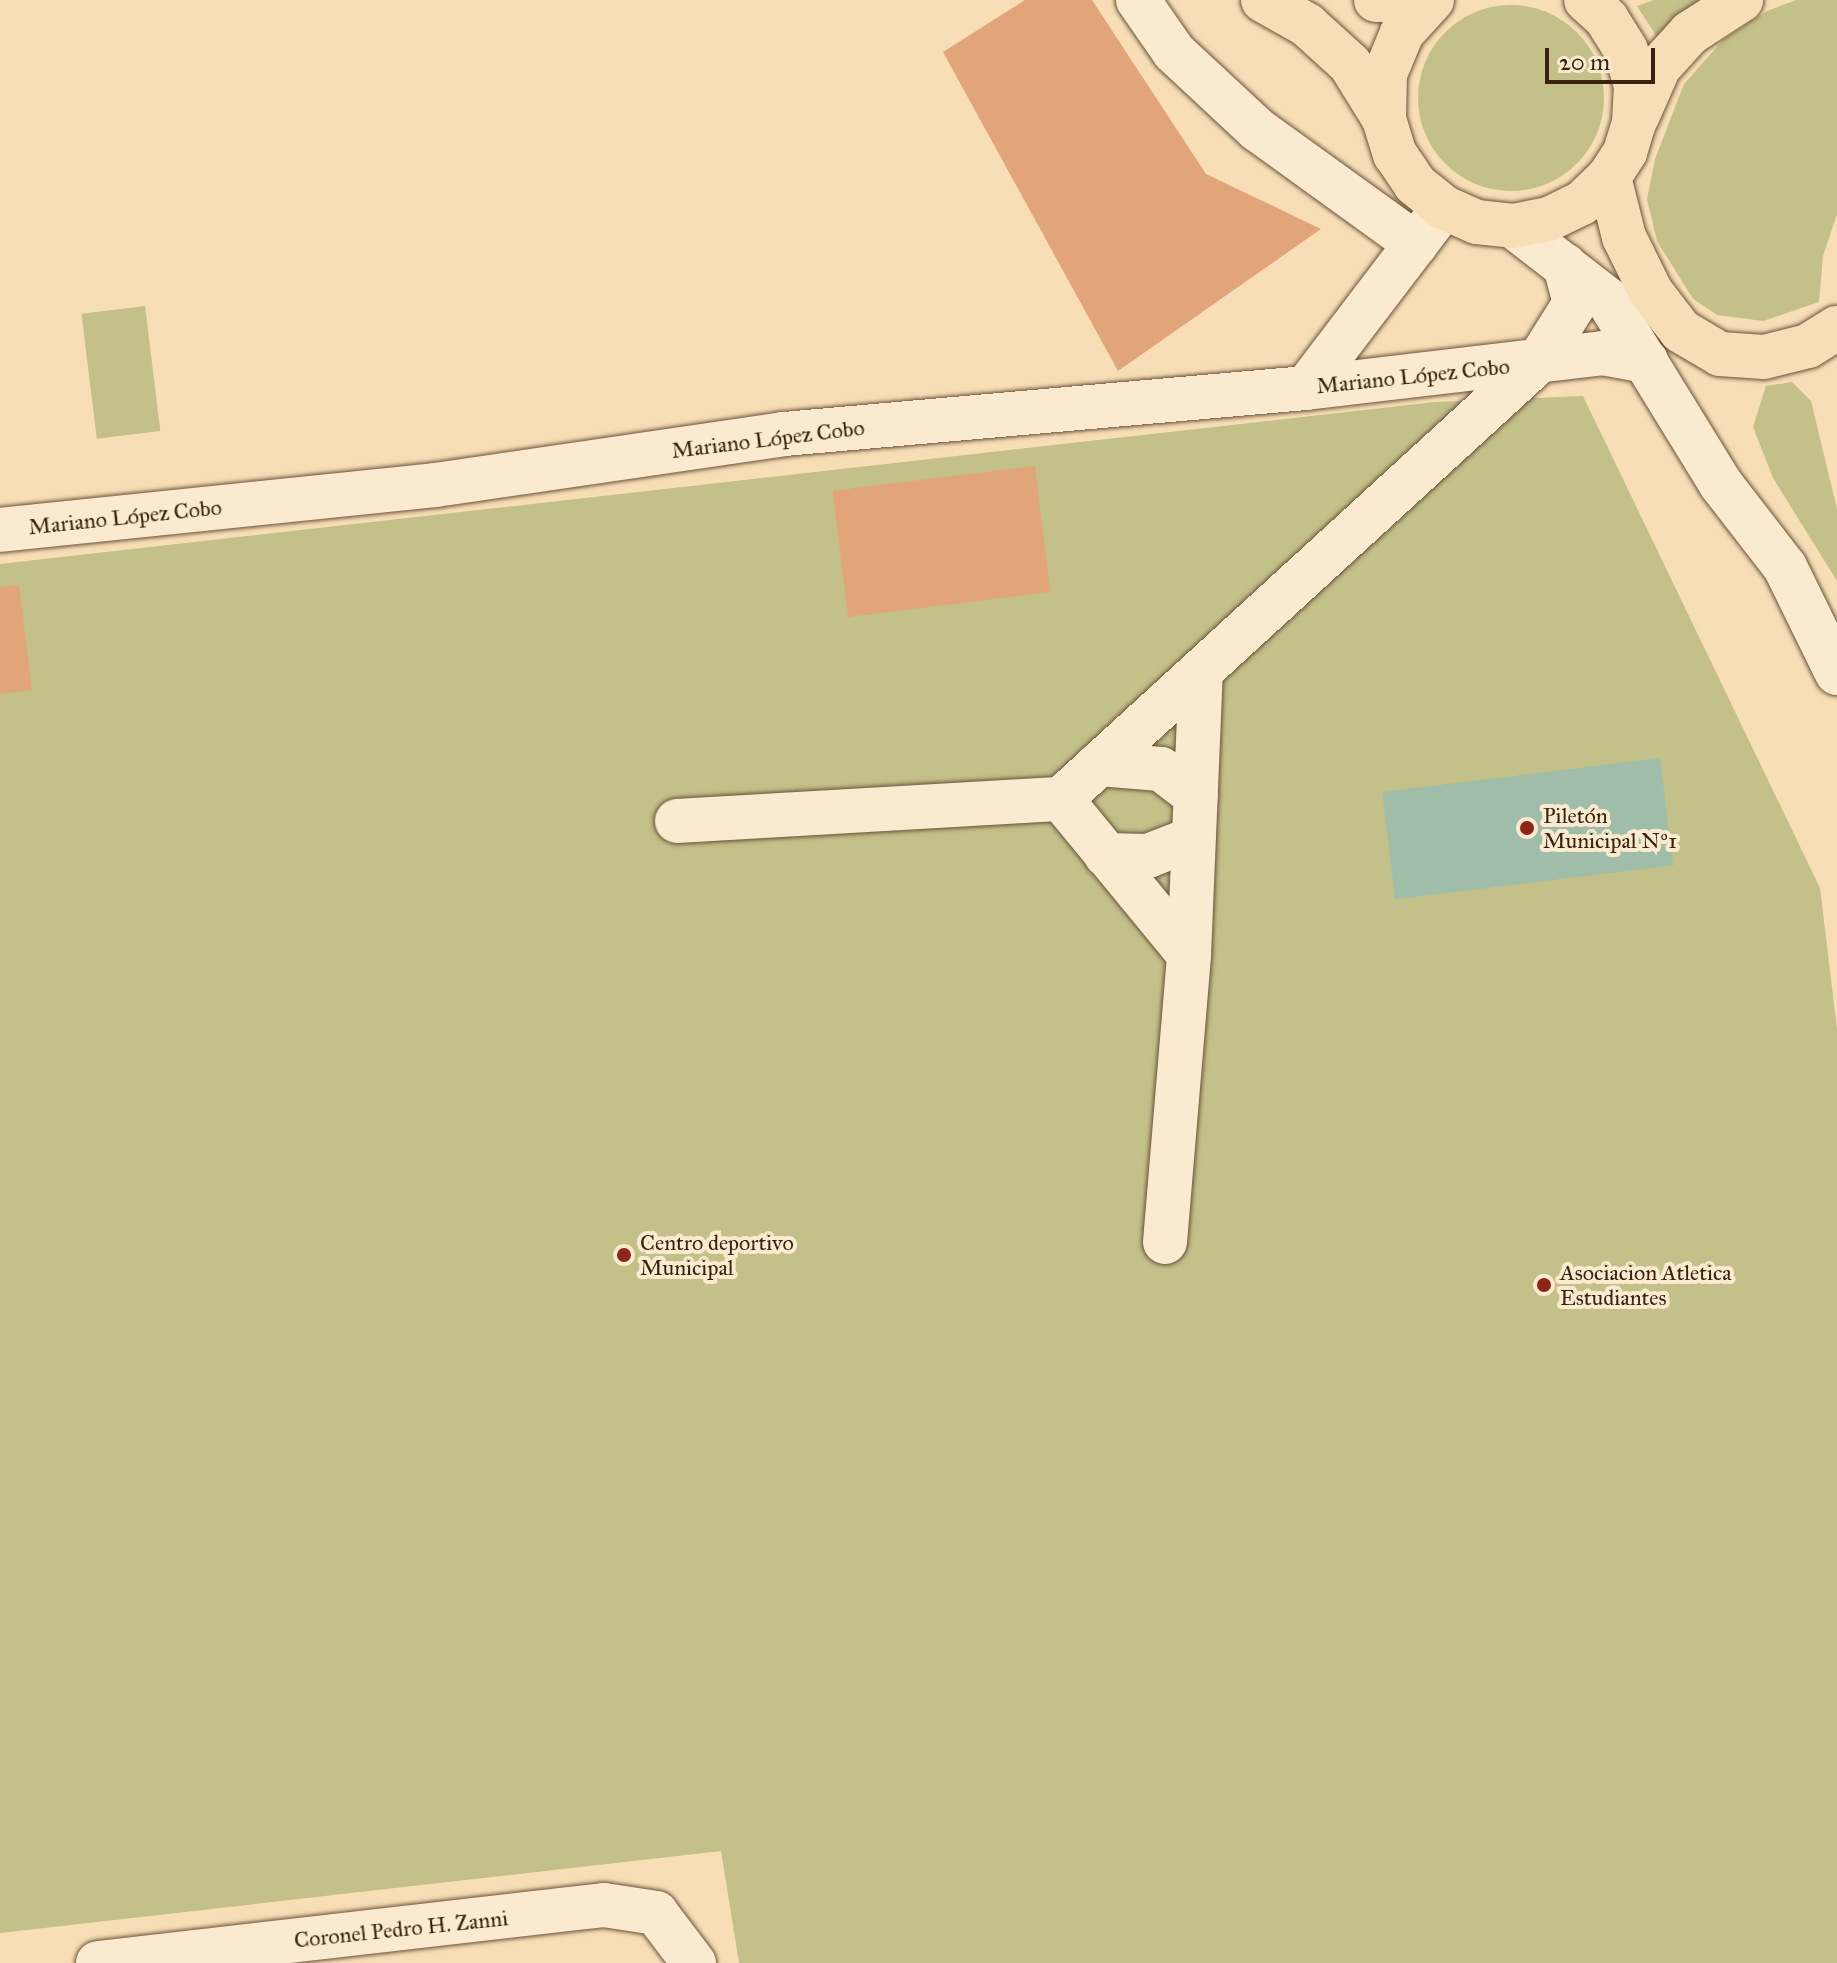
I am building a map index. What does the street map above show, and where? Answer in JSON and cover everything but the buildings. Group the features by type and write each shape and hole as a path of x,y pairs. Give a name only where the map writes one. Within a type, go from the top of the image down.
{"main road":[{"path":"1263,0 1307,25 1350,64 1384,119 1395,154 1408,174 1443,207 1477,222 1513,226 1549,219 1571,208 1609,177 1659,67 1690,33 1741,0"},
{"path":"1376,0 1410,0"},
{"path":"1384,119 1385,74 1402,33 1432,0"},
{"path":"1586,0 1607,19 1626,50 1636,86 1634,123"},
{"path":"1609,177 1624,237 1651,292 1681,331 1720,354 1764,357 1808,346 1837,328"}],"street":[{"path":"1138,0 1174,52 1258,130 1416,244"},
{"path":"1306,388 1443,207"},
{"path":"1513,226 1607,299 1720,483 1785,567 1837,673"},
{"path":"677,821 1061,799 1538,362 1575,303 1565,265"},
{"name":"Mariano López Cobo","path":"0,530 435,485 784,434 1306,388 1603,353 1646,361"},
{"path":"1165,1242 1189,955 1201,671"},
{"path":"1099,764 1161,769 1195,817"},
{"path":"1061,799 1189,955"},
{"path":"1106,855 1148,856 1195,817"},
{"name":"Coronel Pedro H. Zanni","path":"98,1963 604,1905 656,1913 694,1963"}],"shaded area":[{"path":"1654,0 1704,0 1657,37 1637,6"},
{"path":"1796,0 1837,0 1837,214 1823,256 1819,302 1763,321 1717,315 1693,299 1657,241 1647,199 1655,159 1684,84 1724,39 1767,11"},
{"path":"1511,5 1529,6 1547,12 1577,32 1597,62 1603,80 1603,116 1597,134 1577,164 1547,184 1529,190 1511,191 1493,190 1475,184 1445,164 1425,134 1419,116 1418,98 1419,80 1425,62 1445,32 1475,12 1493,6"},
{"path":"145,306 160,431 97,439 81,314"},
{"path":"1792,382 1811,401 1837,509 1837,581 1773,478 1753,427 1766,386"},
{"name":"Centro deportivo Municipal","path":"1583,396 1820,888 1837,1029 1837,1963 739,1963 721,1851 0,1933 0,564 1435,402"},
{"name":"Piletón Municipal Nº1","path":"1660,758 1673,865 1395,899 1382,792"}],"place":[{"name":"Piletón Municipal Nº1","path":"1527,828"},
{"name":"Centro deportivo Municipal","path":"624,1255"},
{"name":"Asociacion Atletica Estudiantes","path":"1544,1285"}]}
